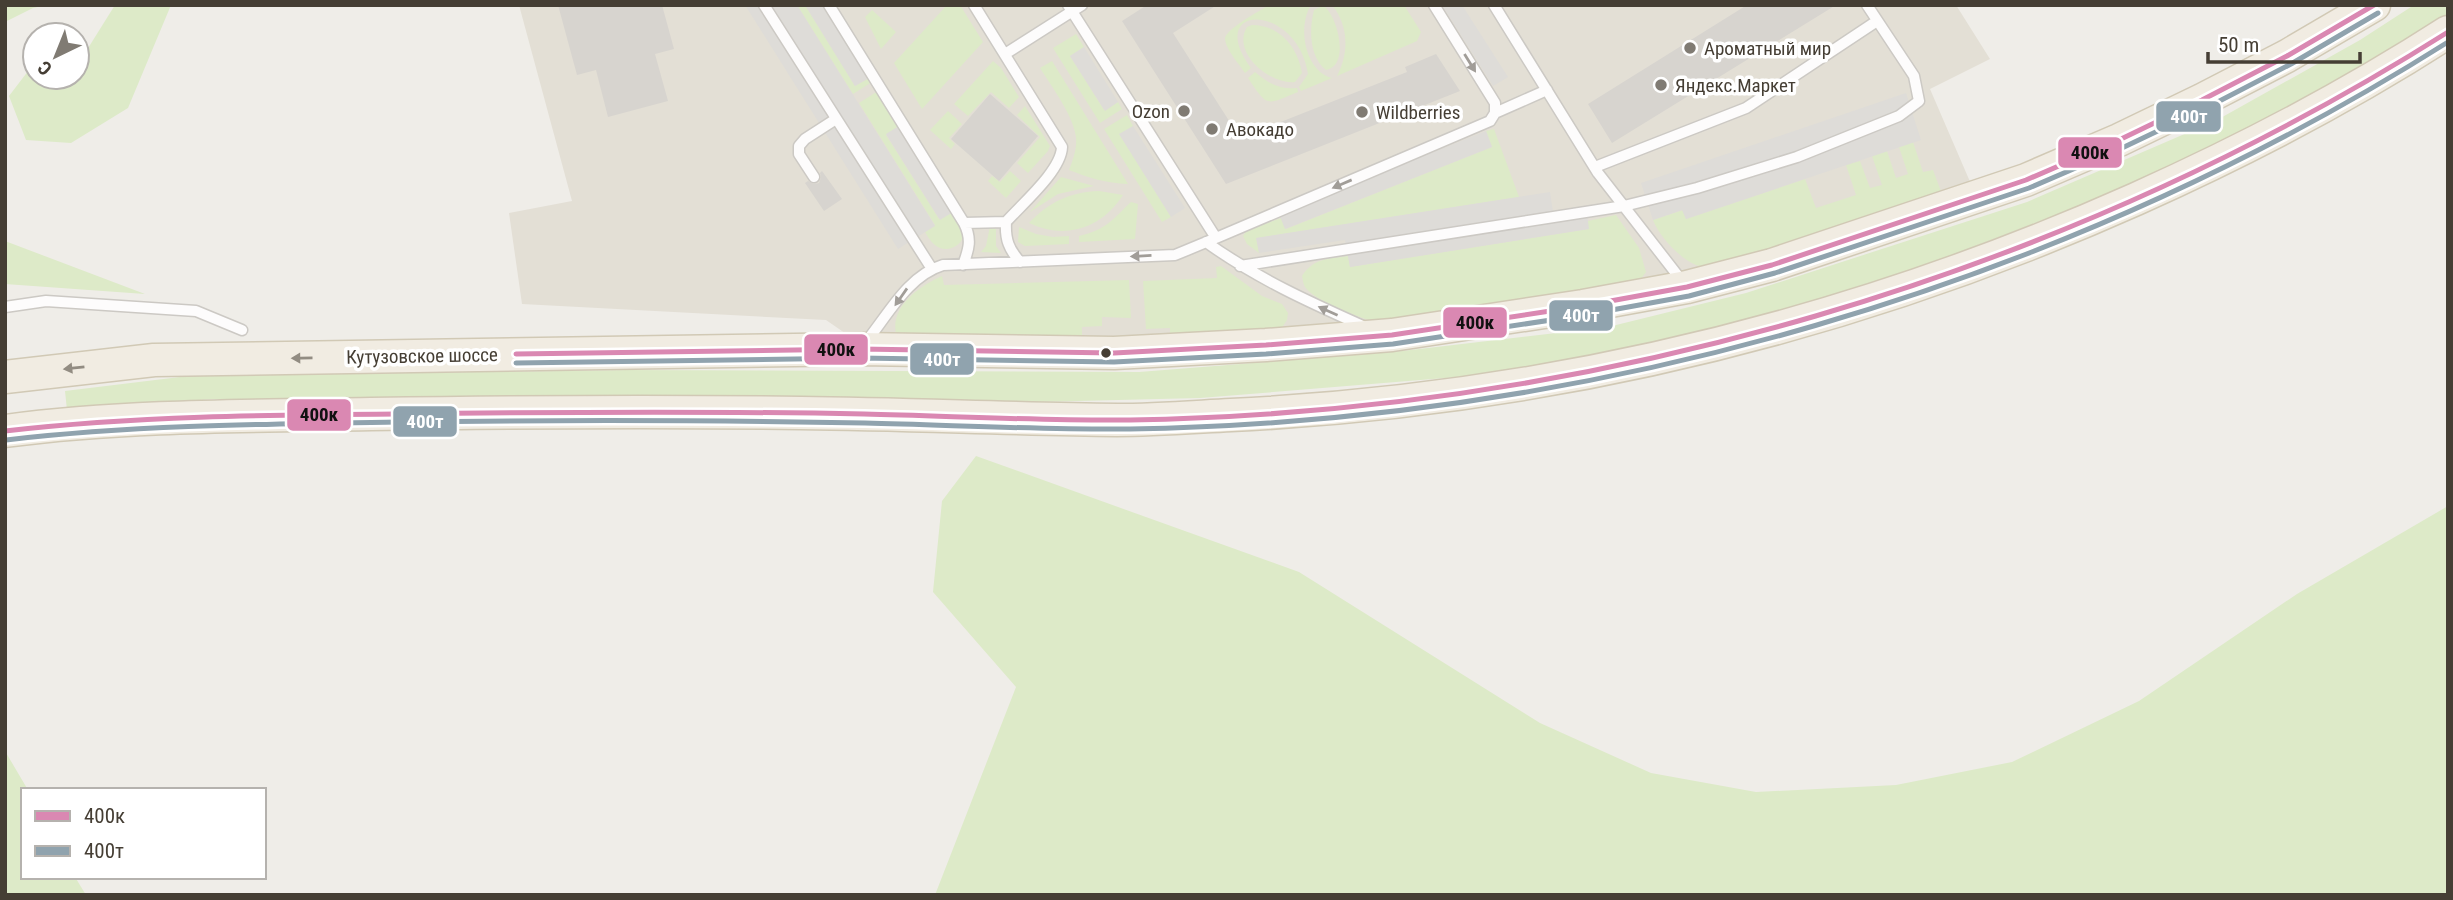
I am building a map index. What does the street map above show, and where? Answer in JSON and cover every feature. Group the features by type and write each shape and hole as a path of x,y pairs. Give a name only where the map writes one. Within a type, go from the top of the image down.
{"main road":[{"name":"Кутузовское шоссе","path":"5,377 154,360 860,349 1114,353 1392,335 1687,287 1772,265 2026,180 2202,100 2287,56 2374,5"},
{"path":"5,431 67,423 229,416 427,414 795,413 1123,420 1331,409 1425,400 1506,387 1622,366 1802,323 1999,257 2173,182 2270,135 2448,32"}],"lane":[{"path":"764,5 932,269"},
{"path":"830,5 964,223 970,235 963,265"},
{"path":"974,5 1062,147 1062,154 1054,168 1006,222 1005,236 1009,249 1020,262"},
{"path":"1005,54 1070,8 1082,5"},
{"path":"860,349 907,288 932,269 943,265 1175,255 1490,121 1495,113 1495,103 1434,5"},
{"path":"1493,5 1595,167 1687,287"},
{"path":"1240,266 1624,206 1697,188 1797,157 1899,116 1919,101 1914,76 1867,5"},
{"path":"1070,8 1211,240 1240,266 1278,288 1354,323 1392,335"},
{"path":"1595,167 1746,108 1877,22"},
{"path":"1495,113 1547,90"},
{"path":"814,177 799,154 799,146 836,118"},
{"path":"964,223 1006,222"},
{"path":"5,306 46,301 196,311 242,330"}],"shaded area":[{"path":"519,5 1956,5 1990,59 1930,89 1971,184 1685,277 1452,319 1189,341 855,340 826,320 522,304 509,213 572,201"},
{"path":"745,5 797,5 935,226 898,249"},
{"path":"805,5 823,5 869,78 855,86"},
{"path":"1442,5 1462,5 1508,77 1493,86"},
{"path":"1084,47 1118,102 1105,111 1070,56"},
{"path":"1906,93 1921,140 1686,219 1682,210 1653,220 1641,183"},
{"path":"899,126 953,212 940,220 886,134"},
{"path":"1133,126 1185,208 1171,217 1119,134"},
{"path":"1486,131 1492,147 1285,229 1279,214"},
{"path":"1550,192 1554,219 1587,214 1589,229 1350,267 1345,240 1259,253 1256,238"}],"green space":[{"path":"5,5 47,5 33,8 5,22"},
{"path":"115,5 171,5 128,108 71,143 26,140 9,96 21,80 21,91 91,91 91,43"},
{"path":"797,5 805,5 855,86 869,78 872,82 853,94"},
{"path":"947,5 960,5 983,42 922,109 894,63"},
{"path":"1269,5 1311,5 1305,25 1306,47 1315,67 1332,78 1301,91 1299,87 1308,74 1300,50 1288,34 1272,23 1257,20 1245,22 1238,31 1239,47 1251,68 1245,73 1230,52 1225,39 1237,25"},
{"path":"1332,5 1404,5 1421,32 1417,41 1337,76 1344,58 1345,40 1342,22"},
{"path":"2414,5 2448,5 2448,15 2262,123 2113,193 1833,301 1654,350 1482,375 1200,398 961,404 214,399 67,410 65,391 188,376 627,370 1139,372 1402,351 1608,327 1746,293 2027,202 2217,120 2360,40"},
{"path":"1325,7 1334,21 1340,51 1333,67 1326,70 1316,58 1312,42 1314,10"},
{"path":"872,10 896,32 881,49 865,17"},
{"path":"1252,25 1271,29 1292,47 1302,73 1295,82 1285,82 1265,73 1249,57 1243,37 1247,27"},
{"path":"1076,34 1084,47 1070,56 1104,110 1118,102 1122,109 1100,123 1053,48"},
{"path":"993,61 1001,68 1019,97 1009,108 991,92 968,116 954,104"},
{"path":"1052,61 1128,184 1098,180 1069,170 1076,146 1074,128 1040,68"},
{"path":"1255,72 1274,85 1297,88 1298,92 1280,100 1268,101 1248,78"},
{"path":"878,91 899,126 886,135 939,219 953,212 960,221 964,235 960,243 953,248 940,248 928,237 925,232 935,225 859,103"},
{"path":"1025,106 1050,146 1028,173 1017,163 1040,137 1017,115"},
{"path":"948,111 962,124 949,138 955,144 951,149 930,130"},
{"path":"1127,115 1133,126 1120,135 1171,217 1162,222 1104,129"},
{"path":"1494,129 1519,197 1257,238 1259,253 1247,244 1243,236 1247,230 1281,218 1286,229 1492,147 1486,131"},
{"path":"1913,142 1923,172 1933,170 1942,194 1863,224 1712,267 1698,266 1683,257 1665,239 1653,220 1683,210 1686,219 1805,179 1816,208 1856,195 1846,165 1860,161 1870,188 1882,185 1872,156 1887,151 1896,178 1908,174 1899,147"},
{"path":"1010,171 1021,181 1006,198 988,181 992,176 1000,182"},
{"path":"1061,177 1094,186 1058,194 1030,212"},
{"path":"1099,191 1123,195 1114,207 1093,223 1069,231 1056,231 1029,223 1044,209 1061,200 1079,193"},
{"path":"1131,202 1138,204 1135,239 1079,242 1079,236 1103,227"},
{"path":"1616,215 1639,248 1646,272 1637,284 1387,325 1331,305 1311,293 1303,282 1302,276 1311,266 1327,259 1348,256 1350,267 1588,229 1588,221"},
{"path":"990,226 996,229 996,246 1001,253 981,252 986,246"},
{"path":"1019,227 1036,234 1069,236 1069,244 1025,246 1018,242"},
{"path":"5,241 145,294 5,284"},
{"path":"1221,266 1262,296 1282,304 1288,313 1279,332 1170,335 1170,328 1146,329 1143,281 1217,278 1216,267"},
{"path":"942,276 944,285 1129,280 1131,318 1102,317 1102,326 1082,327 1082,340 896,334 898,315 908,298"},
{"path":"976,456 1299,572 1540,723 1651,773 1756,792 1896,785 2012,762 2139,701 2297,594 2448,506 2448,895 935,895 1016,687 933,592 942,501"},
{"path":"5,751 27,788 21,788 21,879 76,879 86,895 5,895"}],"building":[{"path":"558,5 662,5 674,49 655,54 668,101 608,117 596,70 577,75"},
{"path":"1147,5 1217,5 1173,33 1240,138 1407,72 1405,67 1436,54 1460,91 1226,184 1122,21"},
{"path":"1747,5 1836,5 1612,143 1588,104"},
{"path":"990,94 1038,136 999,181 951,139"},
{"path":"822,171 842,199 824,211 805,183 819,183"}],"transit line":[{"name":"400к","path":"516,354 860,349 1114,353 1266,345 1392,335 1687,287 1772,265 2026,180 2202,100 2287,56 2374,5"},
{"name":"400т","path":"516,363 860,358 1114,362 1266,354 1393,344 1689,296 1775,273 2029,188 2206,108 2291,64 2378,13"},
{"name":"400к","path":"5,431 201,417 455,413 748,412 1130,420 1304,411 1476,391 1647,359 1816,316 1981,262 2142,196 2298,120 2448,32"},
{"name":"400т","path":"6,440 201,426 456,421 748,421 1130,429 1303,420 1476,400 1647,368 1815,326 1980,271 2141,206 2298,130 2448,42"}],"place":[{"name":"Ароматный мир","path":"1690,48"},
{"name":"Яндекс.Маркет","path":"1661,85"},
{"name":"Ozon","path":"1184,111"},
{"name":"Wildberries","path":"1362,112"},
{"name":"Авокадо","path":"1212,129"}]}
